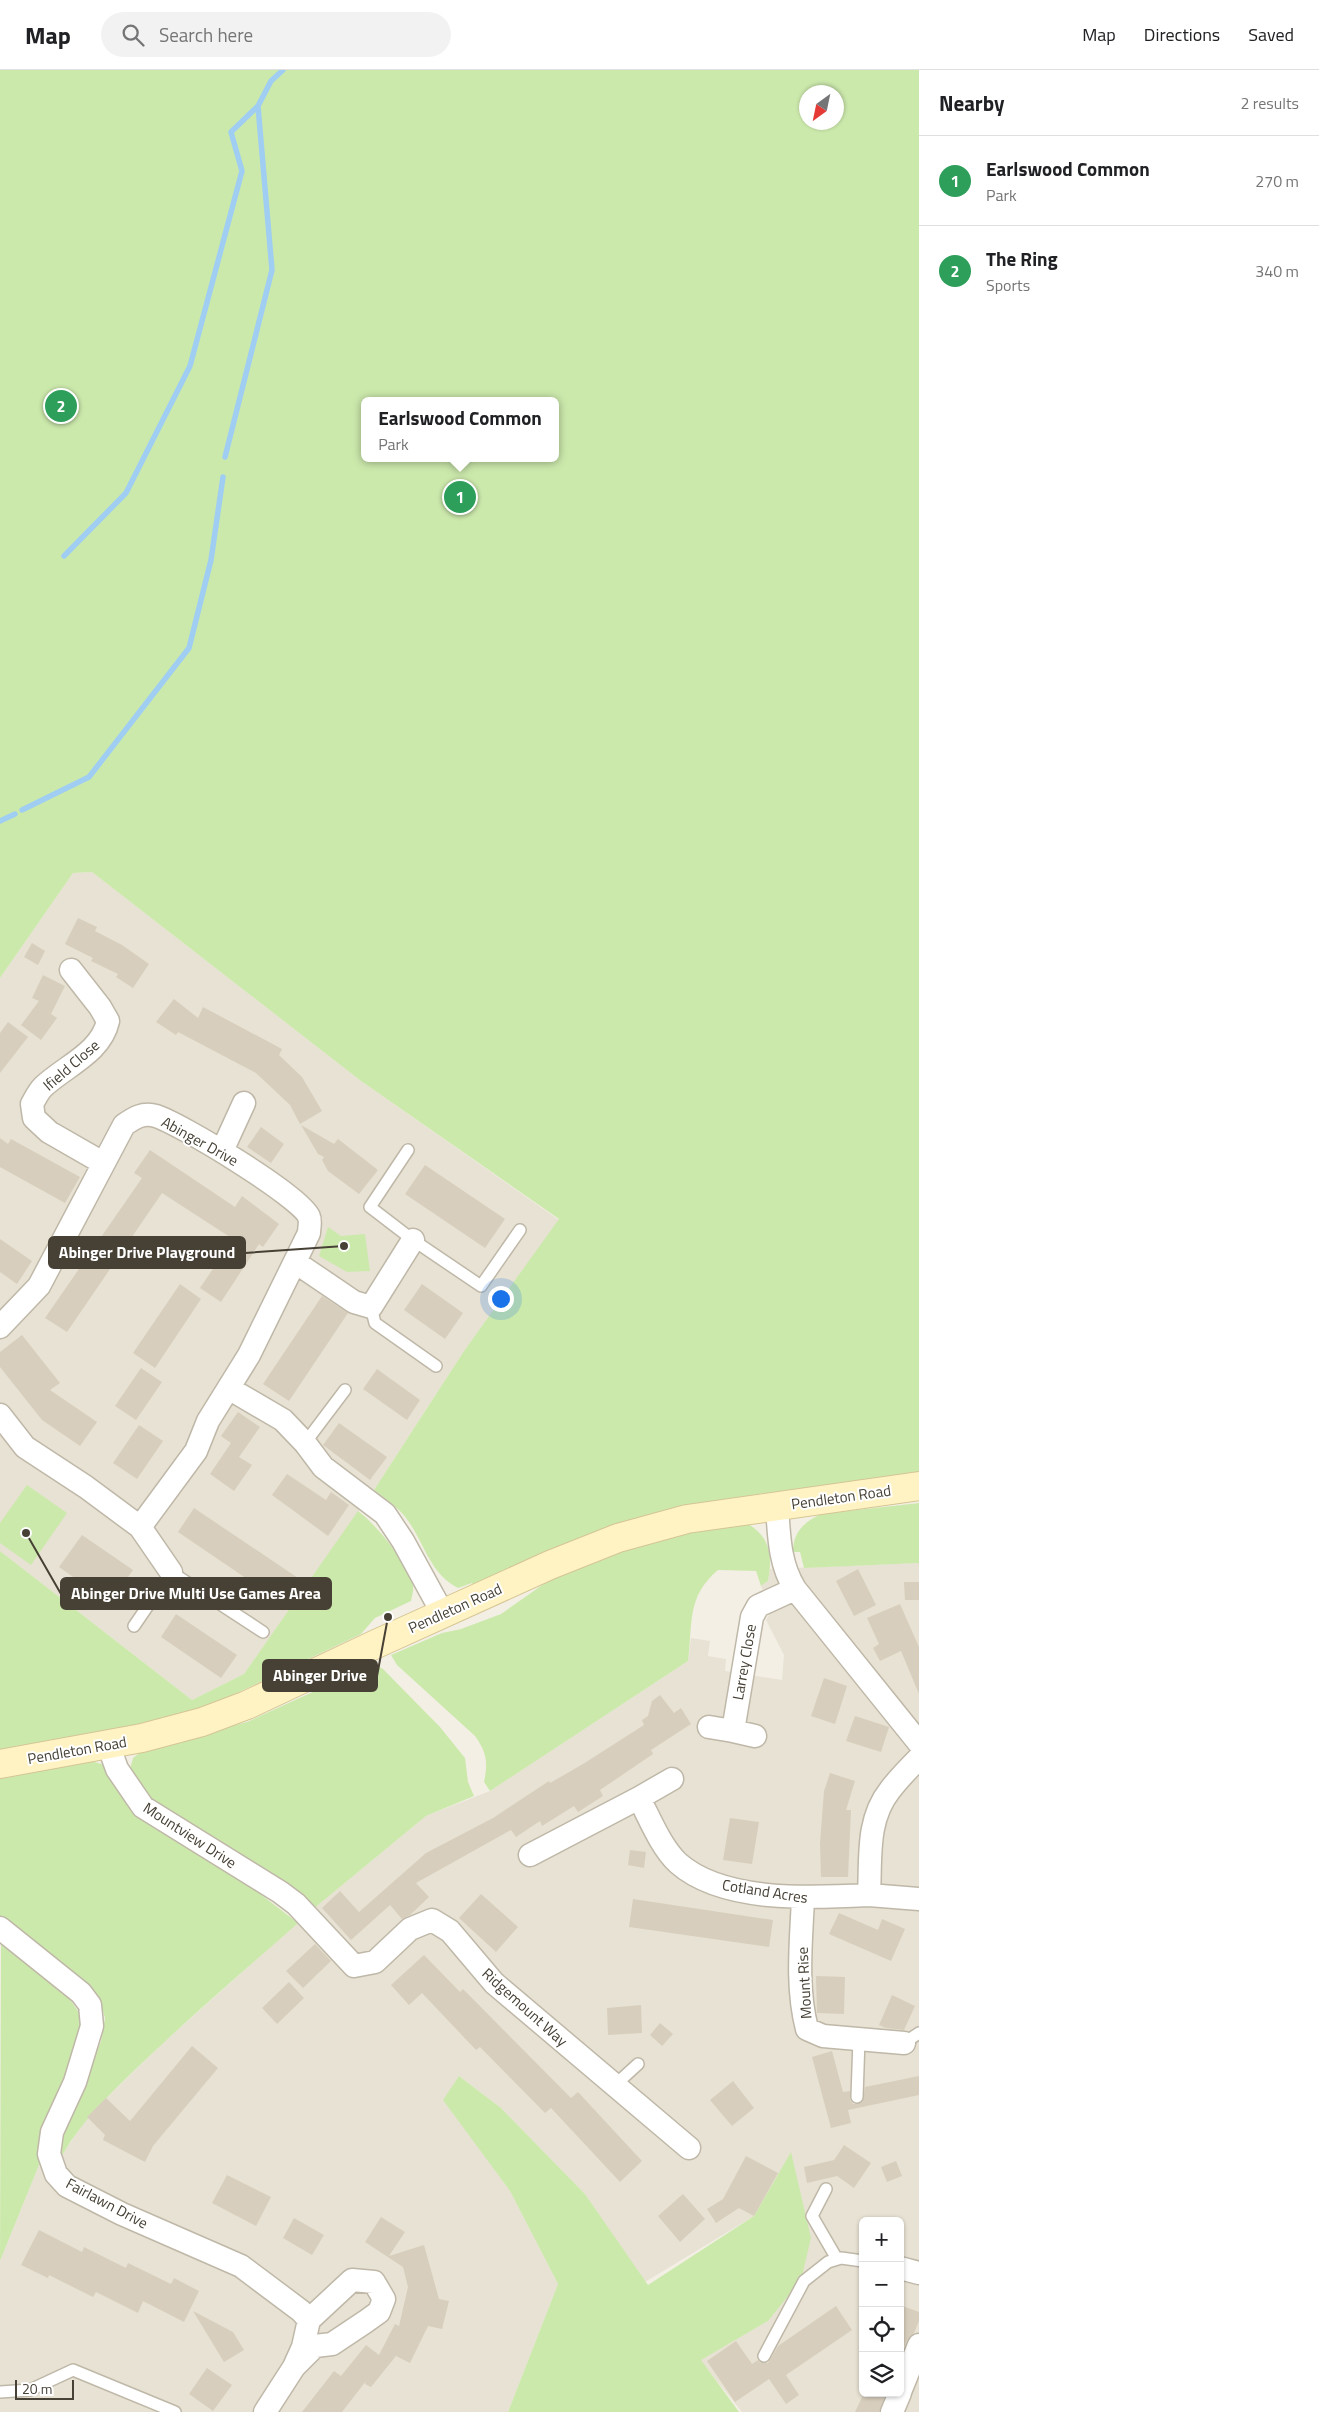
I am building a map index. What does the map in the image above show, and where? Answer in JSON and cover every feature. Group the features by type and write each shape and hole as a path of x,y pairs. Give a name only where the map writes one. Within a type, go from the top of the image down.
{"street":[{"name":"Ifield Close","path":"71,970 100,1007 108,1021 105,1035 72,1066 42,1088 32,1104 34,1118 49,1132 103,1163"},
{"path":"222,1151 244,1103"},
{"name":"Abinger Drive","path":"3,1320 39,1286 124,1125 138,1115 156,1116 222,1151 300,1205 310,1218 309,1233 249,1355 208,1421 196,1451 140,1527"},
{"path":"294,1262 354,1302 371,1307 413,1240"},
{"path":"230,1388 283,1420 305,1443 323,1467 384,1514 403,1541 443,1614"},
{"path":"0,1415 25,1447 86,1487 140,1527 171,1572"},
{"name":"Pendleton Road","path":"0,1764 142,1738 202,1722 247,1705 550,1565 618,1538 686,1519 919,1486"},
{"path":"777,1506 781,1557 785,1573 795,1589 919,1743"},
{"name":"Larrey Close","path":"733,1731 752,1617 758,1606 795,1589"},
{"path":"709,1727 756,1736"},
{"name":"Mountview Drive","path":"108,1744 117,1769 143,1807 272,1887 296,1904"},
{"path":"869,1895 872,1827 878,1810 889,1790 919,1758"},
{"path":"530,1856 672,1779"},
{"name":"Cotland Acres","path":"638,1798 665,1846 678,1862 710,1882 734,1889 803,1899 869,1895 919,1899"},
{"name":"Mount Rise","path":"803,1899 800,1972 802,2011 807,2029 823,2036 859,2039 911,2038"},
{"name":"Ridgemount Way","path":"296,1904 354,1966 375,1962 410,1929 432,1920 450,1931 494,1983 688,2148"},
{"name":"Fairlawn Drive","path":"1,1930 39,1957 81,1992 90,2006 92,2026 75,2082 52,2132 49,2154 56,2174 67,2186 122,2214 241,2266 301,2311 309,2320"},
{"path":"904,2269 919,2273"},
{"path":"264,2412 294,2367 303,2347 309,2320 352,2280 374,2282 384,2299 379,2312 332,2344 315,2346 294,2367"},
{"path":"904,2382 919,2345"},
{"path":"892,2412 898,2397"}],"lane":[{"path":"408,1150 370,1206 413,1240 481,1286 520,1230"},
{"path":"371,1307 375,1323 436,1366"},
{"path":"305,1443 345,1390"},
{"path":"134,1626 171,1572 263,1632"},
{"path":"857,2097 859,2039"},
{"path":"614,2086 638,2064"},
{"path":"826,2189 812,2216 837,2259"},
{"path":"764,2356 804,2281 828,2262 837,2259 859,2261"},
{"path":"0,2392 30,2390 73,2370 175,2412"}],"shaded area":[{"path":"92,872 361,1081 559,1220 464,1351 374,1490 244,1674 192,1700 0,1551 0,978 73,873"},
{"path":"919,1563 919,2412 742,2412 700,2360 768,2321 791,2153 754,2216 645,2282 585,2194 501,2108 459,2076 444,2100 510,2191 558,2284 508,2412 0,2412 0,2261 41,2160 63,2154 87,2117 163,2043 312,1910 426,1816 490,1791 688,1661 691,1638 710,1641 708,1656 726,1659 725,1671 782,1680 784,1655 766,1620 772,1610 761,1586 768,1581 770,1569"}],"green space":[{"path":"0,70 919,70 919,1474 758,1494 683,1508 474,1587 472,1583 458,1588 448,1582 428,1557 403,1514 374,1490 464,1351 559,1219 361,1081 92,872 73,873 0,978"},
{"path":"328,1227 341,1236 365,1234 370,1271 347,1272 319,1256"},
{"path":"27,1485 67,1513 31,1565 0,1543 0,1523"},
{"path":"919,1503 919,1563 804,1568 800,1552 793,1552 797,1533 809,1520 821,1514"},
{"path":"358,1511 383,1535 398,1555 413,1585 411,1601 375,1618 361,1634 199,1711 0,1754 0,1551 192,1700 244,1674"},
{"path":"745,1522 760,1533 768,1547 770,1562 768,1581 761,1586 756,1571 718,1570 708,1580 696,1601 691,1623 688,1661 490,1791 484,1782 486,1758 475,1736 397,1665 391,1655 442,1633 461,1629 501,1614 565,1569 601,1556 697,1529"},
{"path":"374,1664 383,1669 440,1727 465,1758 468,1782 474,1796 426,1816 312,1910 147,1798 130,1769 133,1758 143,1750 247,1722"},
{"path":"91,1761 105,1765 128,1802 146,1823 255,1890 298,1923 129,2075 79,2129 63,2154 59,2155 62,2138 101,2041 105,2018 99,1998 0,1921 0,1779"},
{"path":"1,1944 69,1998 80,2014 82,2034 41,2160 0,2261"},
{"path":"459,2076 501,2108 585,2194 648,2285 754,2216 791,2152 811,2238 801,2280 768,2321 701,2360 739,2412 508,2412 558,2284 510,2191 443,2100"}],"building":[{"path":"78,918 97,927 95,931 122,945 149,964 133,988 116,977 118,974 91,961 93,958 65,944"},
{"path":"32,943 45,951 38,965 24,957"},
{"path":"43,975 65,986 51,1014 57,1018 41,1040 21,1025 39,1001 32,998"},
{"path":"174,999 198,1018 203,1007 282,1049 279,1055 302,1077 322,1111 300,1124 290,1105 256,1073 178,1032 176,1035 156,1022"},
{"path":"8,1022 28,1037 0,1073 0,1033"},
{"path":"301,1125 334,1144 338,1139 378,1170 359,1194 328,1171 322,1160 324,1157 318,1154"},
{"path":"261,1127 284,1144 271,1163 247,1147"},
{"path":"0,1138 8,1144 11,1139 80,1177 65,1203 0,1167"},
{"path":"150,1150 235,1207 242,1196 279,1224 263,1247 259,1244 221,1302 200,1288 233,1239 162,1193 67,1332 45,1318 142,1178 134,1173"},
{"path":"425,1165 505,1219 485,1248 405,1194"},
{"path":"0,1239 32,1261 17,1284 0,1272"},
{"path":"180,1284 201,1299 155,1368 133,1353"},
{"path":"422,1284 463,1313 445,1339 404,1310"},
{"path":"322,1296 348,1313 289,1401 263,1384"},
{"path":"22,1335 60,1383 50,1390 97,1422 80,1446 42,1420 0,1367 0,1352"},
{"path":"141,1368 162,1382 136,1420 115,1406"},
{"path":"377,1369 420,1400 407,1420 363,1389"},
{"path":"238,1412 260,1427 239,1457 252,1465 234,1491 210,1474 231,1443 221,1436"},
{"path":"339,1423 387,1457 370,1480 323,1445"},
{"path":"139,1425 163,1441 137,1479 113,1463"},
{"path":"287,1474 326,1500 331,1492 349,1505 328,1536 272,1495"},
{"path":"194,1508 301,1580 284,1604 178,1532"},
{"path":"82,1535 133,1570 110,1603 59,1567"},
{"path":"858,1569 876,1605 854,1616 836,1581"},
{"path":"904,1582 919,1582 919,1600 905,1600"},
{"path":"900,1604 919,1647 919,1694 901,1651 880,1661 873,1648 879,1644 867,1618"},
{"path":"176,1614 237,1655 221,1678 161,1637"},
{"path":"824,1678 847,1686 835,1724 811,1716"},
{"path":"660,1695 674,1713 681,1708 691,1724 651,1750 653,1754 600,1790 603,1796 578,1812 574,1806 542,1826 540,1821 516,1837 511,1830 416,1883 429,1897 410,1915 402,1919 390,1905 351,1940 322,1908 340,1891 359,1912 426,1853 493,1818 549,1781 550,1783 583,1764 644,1725 642,1720 648,1716 652,1701"},
{"path":"855,1716 889,1727 881,1752 846,1741"},
{"path":"830,1773 855,1781 846,1810 851,1810 848,1877 821,1877 820,1843 824,1791"},
{"path":"730,1818 759,1822 752,1864 723,1860"},
{"path":"630,1850 646,1852 644,1868 628,1865"},
{"path":"481,1894 518,1927 496,1952 459,1918"},
{"path":"633,1899 773,1920 769,1947 629,1927"},
{"path":"839,1913 878,1930 882,1919 905,1929 891,1961 829,1934"},
{"path":"315,1944 331,1961 303,1988 286,1971"},
{"path":"424,1955 460,1992 463,1989 571,2098 578,2092 642,2161 620,2182 551,2108 545,2113 480,2047 476,2050 422,1993 409,2005 391,1985"},
{"path":"816,1976 845,1977 844,2014 817,2013"},
{"path":"289,1982 304,1998 277,2024 262,2008"},
{"path":"892,1995 915,2006 904,2030 886,2028 879,2025"},
{"path":"641,2005 642,2033 608,2035 607,2008"},
{"path":"660,2023 673,2034 662,2046 650,2035"},
{"path":"192,2046 218,2068 153,2146 145,2162 103,2140 105,2135 87,2117 106,2098 130,2121"},
{"path":"832,2051 843,2092 850,2091 850,2100 853,2104 863,2101 865,2087 919,2076 919,2095 848,2110 851,2123 831,2128 812,2057"},
{"path":"733,2081 754,2108 732,2126 710,2100"},
{"path":"844,2145 871,2163 854,2188 837,2176 807,2183 804,2167 834,2160"},
{"path":"746,2156 778,2173 754,2216 739,2208 716,2223 707,2209 723,2199"},
{"path":"896,2161 902,2176 887,2182 881,2167"},
{"path":"227,2175 271,2197 256,2226 212,2203"},
{"path":"683,2194 705,2219 680,2242 658,2216"},
{"path":"381,2217 405,2232 389,2256 424,2245 439,2299 449,2301 442,2329 428,2326 410,2363 396,2356 371,2387 365,2384 366,2381 342,2412 302,2412 334,2371 341,2376 366,2345 379,2355 395,2324 399,2326 408,2287 403,2267 365,2242"},
{"path":"294,2218 324,2235 312,2255 283,2238"},
{"path":"39,2230 82,2252 84,2247 126,2268 128,2263 171,2284 174,2278 199,2291 184,2322 143,2301 138,2313 96,2292 93,2297 49,2275 48,2278 21,2265"},
{"path":"836,2306 852,2330 786,2375 799,2395 786,2404 769,2379 735,2402 707,2361 736,2341 752,2364 758,2360 761,2363 768,2363 778,2346"},
{"path":"904,2306 919,2312 919,2321 914,2333 907,2340 904,2347"},
{"path":"193,2311 233,2332 244,2350 224,2362"},
{"path":"207,2368 232,2385 213,2411 189,2394"},
{"path":"862,2397 885,2397 879,2412 855,2412"}],"waterway":[{"path":"225,457 272,270 258,106 271,81 283,70"},
{"path":"64,556 126,493 190,366 242,171 231,132 258,106"},
{"path":"22,810 89,777 189,648 211,560 223,477"},
{"path":"0,821 15,814"}],"place":[{"name":"The Ring","path":"61,406"},
{"name":"Earlswood Common","path":"460,497"},
{"name":"Abinger Drive Playground","path":"344,1246"},
{"name":"Abinger Drive Multi Use Games Area","path":"26,1533"},
{"name":"Abinger Drive","path":"388,1617"}]}
